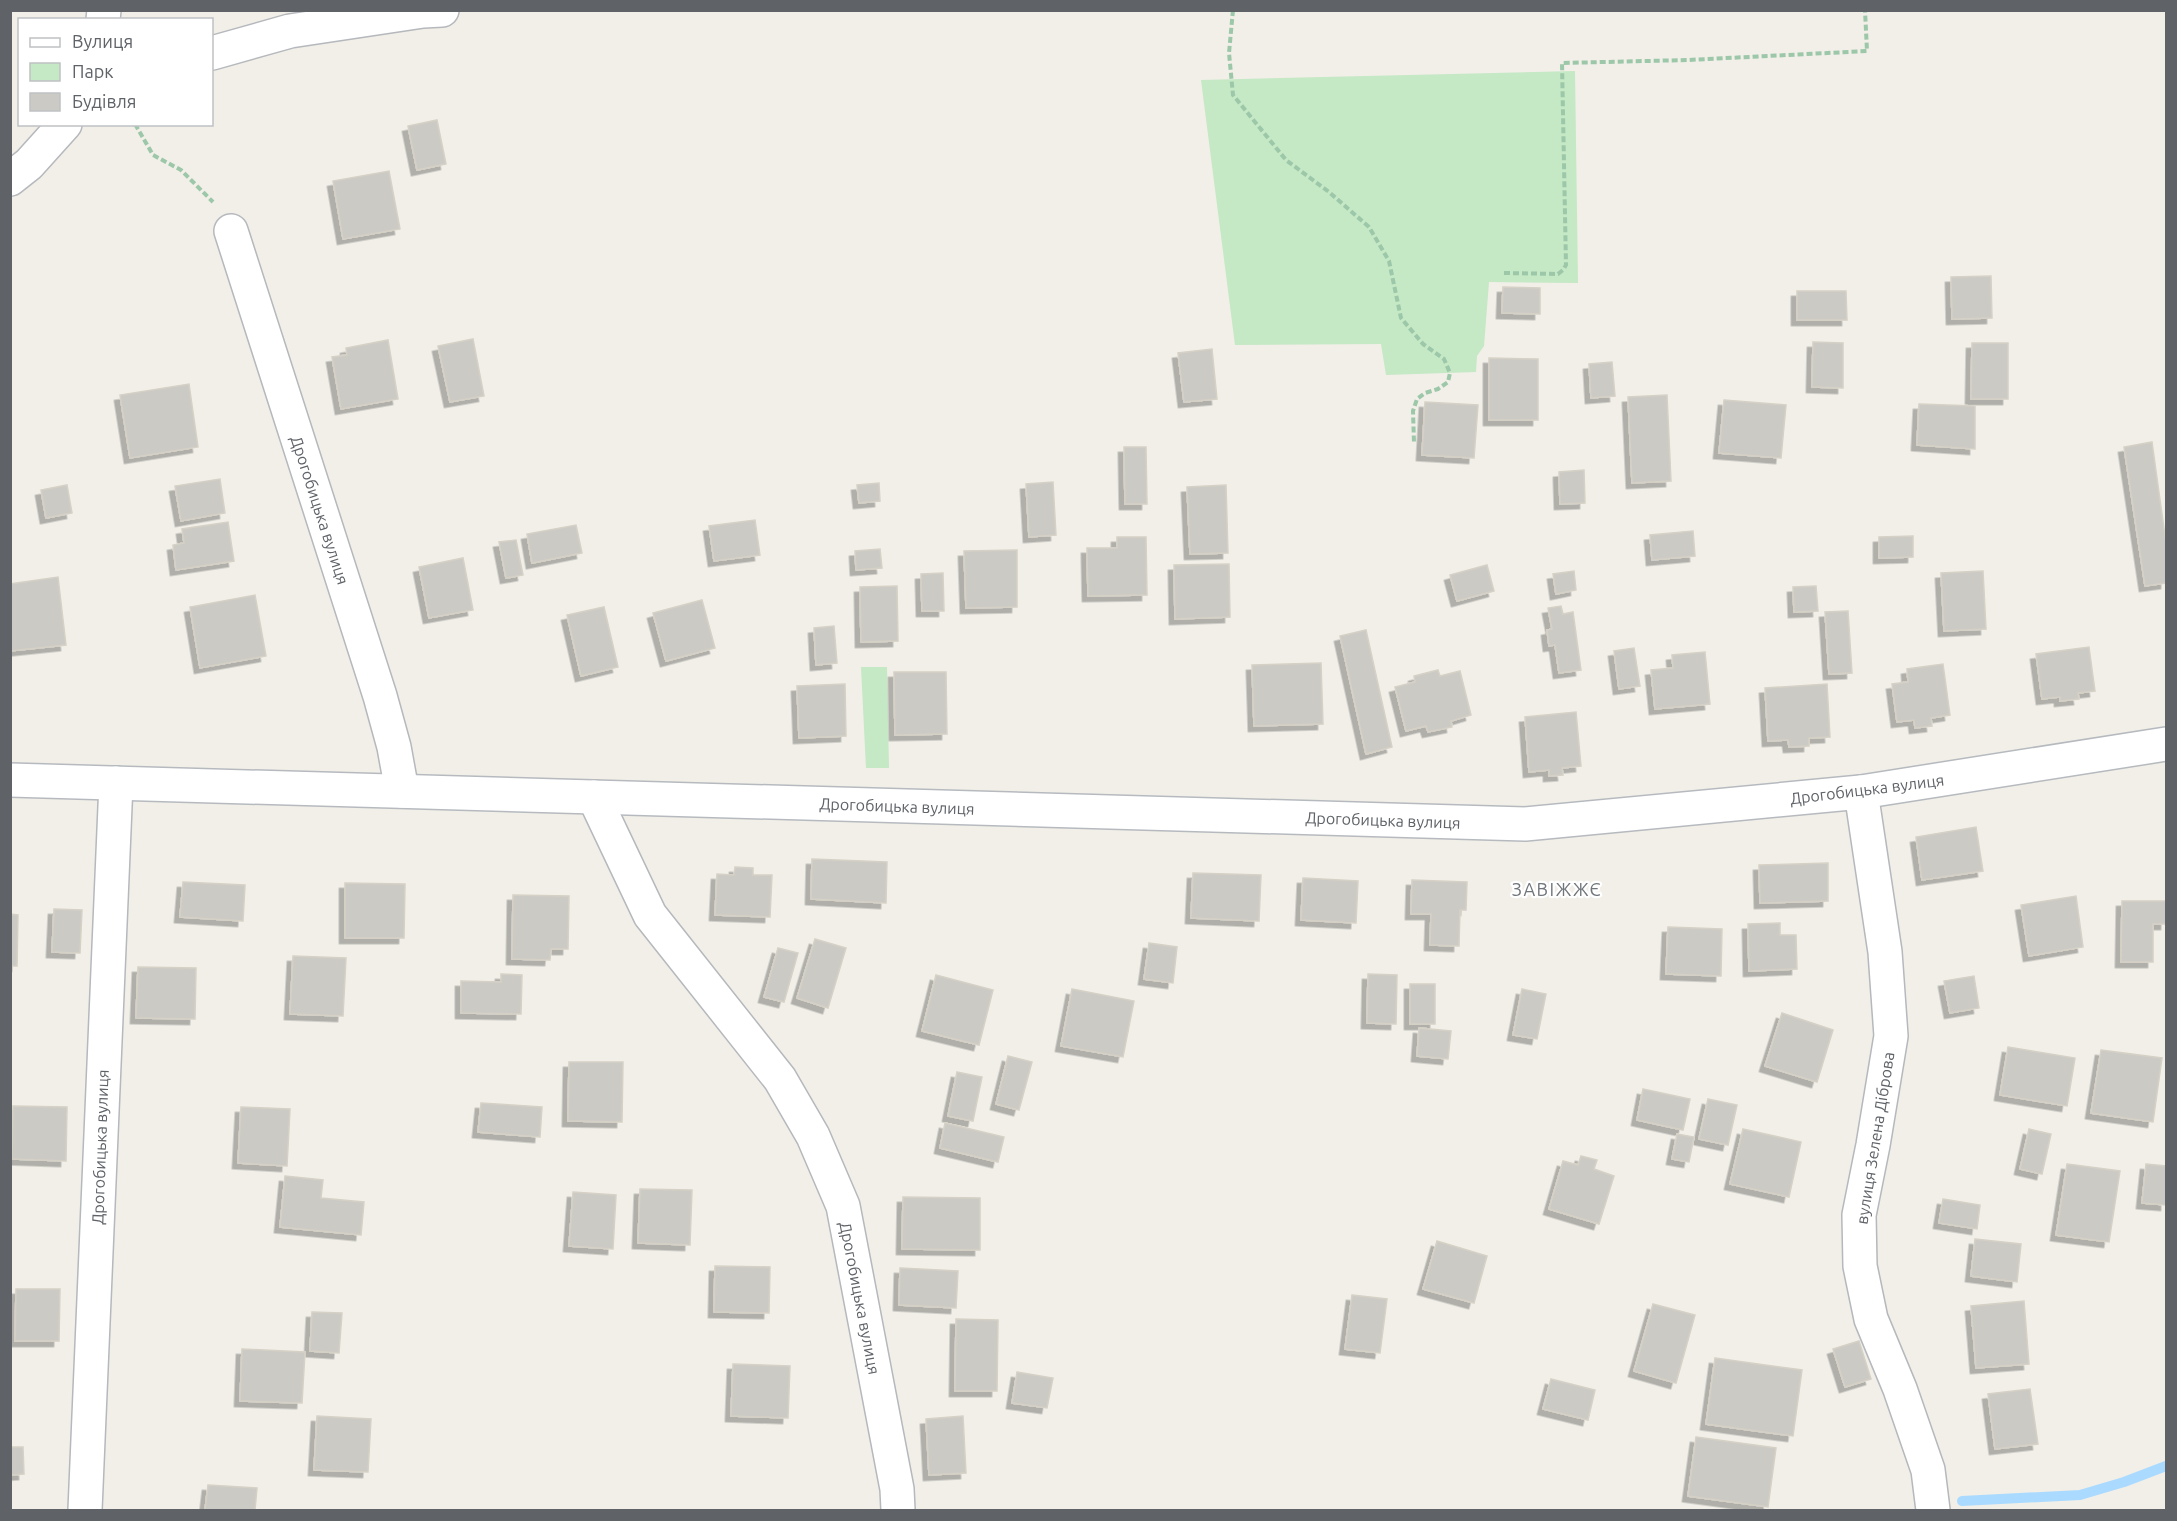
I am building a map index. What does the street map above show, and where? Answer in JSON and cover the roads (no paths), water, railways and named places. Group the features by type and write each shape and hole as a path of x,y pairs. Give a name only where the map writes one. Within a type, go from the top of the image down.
{"street":[{"path":"213,53 290,31 442,10"},
{"path":"10,179 29,164 63,126"},
{"name":"Дрогобицька вулиця","path":"231,231 380,696 394,747 402,791"},
{"name":"Дрогобицька вулиця","path":"10,780 1526,824 1861,792 2166,744"},
{"name":"Дрогобицька вулиця","path":"86,1510 116,783"},
{"name":"вулиця Зелена Діброва","path":"1861,792 1885,952 1891,1036 1874,1145 1859,1215 1860,1266 1871,1318 1900,1389 1928,1470 1933,1510"},
{"name":"Дрогобицька вулиця","path":"594,797 650,915 780,1079 813,1136 843,1206 897,1489 898,1510"}],"waterway":[{"path":"1962,1501 2080,1495 2166,1466"}],"district":[{"name":"ЗАВІЖЖЄ","path":"1557,889"}]}
